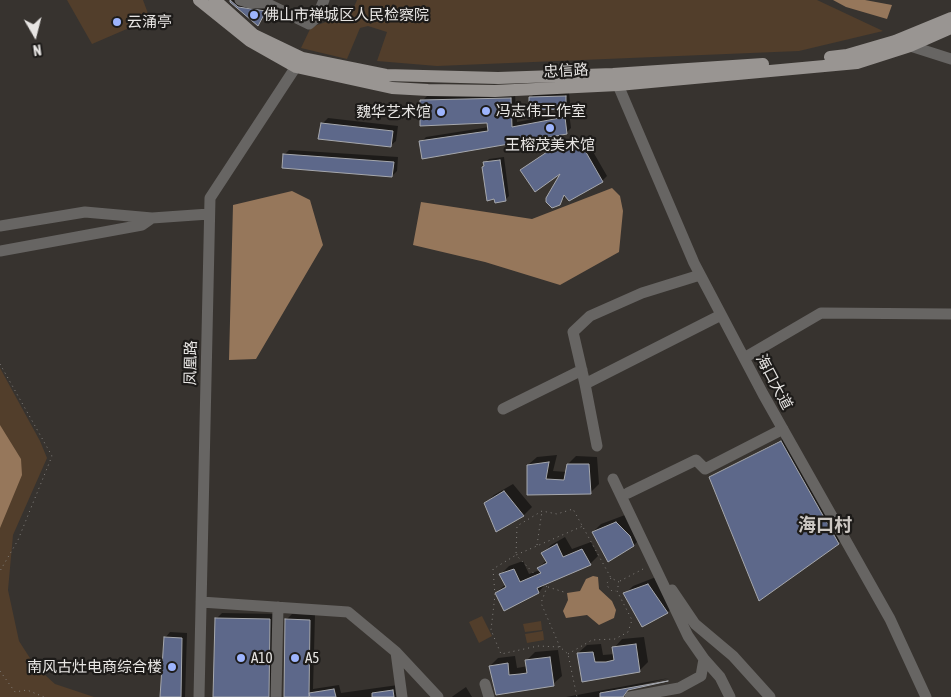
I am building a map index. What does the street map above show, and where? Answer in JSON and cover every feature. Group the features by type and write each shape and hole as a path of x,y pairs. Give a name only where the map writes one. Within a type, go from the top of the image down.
{"main road":[{"name":"忠信路","path":"199,0 299,62 392,88 428,90 495,91 847,55 895,41 951,18"},
{"name":"忠信路","path":"214,0 231,21"},
{"name":"忠信路","path":"299,62 386,75 616,80 857,63 910,46 951,28"}],"street":[{"path":"231,21 239,0 250,4 266,4 309,24 317,17 324,0"},
{"path":"895,41 951,59"},
{"name":"凤凰路","path":"200,697 210,198 299,62"},
{"name":"海口大道","path":"616,80 700,275 783,429 890,619 926,697"},
{"path":"0,226 85,212 152,218 209,214"},
{"path":"0,250 142,225 152,218"},
{"path":"597,446 582,370 572,332 590,316 642,292 700,275"},
{"path":"744,358 821,312 951,314"},
{"path":"585,384 721,315"},
{"path":"503,409 582,370"},
{"path":"623,497 696,460 706,469 783,429"},
{"path":"613,479 688,636 704,659 720,677 730,697"},
{"path":"632,507 670,588 696,624 733,656 770,697"},
{"path":"202,602 348,612 396,652 438,697"},
{"path":"276,697 278,607"},
{"path":"396,652 402,697"},
{"path":"630,697 679,688 701,676 704,659"},
{"path":"485,684 489,697"}],"path":[{"path":"0,364 52,456 44,481 4,567 0,571"},
{"path":"567,593 547,587 516,555 516,526 542,512 557,514 573,508 610,578 619,582"},
{"path":"537,545 542,512"},
{"path":"560,647 538,646 502,654 492,630 495,595 493,569 537,545 584,526"},
{"path":"568,654 592,640 615,639 628,632 632,620 617,591 619,582 653,564"},
{"path":"0,565 4,567"},
{"path":"610,578 607,582 608,587 612,591 617,591"},
{"path":"547,587 542,604 560,647 568,654 577,697"},
{"path":"0,671 15,692 27,690 44,697"}],"shaded area":[{"path":"67,0 143,0 150,19 92,44"},
{"path":"357,0 817,0 883,31 799,51 437,66 377,61 387,32 368,26 360,28 347,59 301,48 311,27 351,14"},
{"path":"833,0 865,0 892,5 887,19 846,7"},
{"path":"612,188 620,196 623,211 619,252 560,285 485,262 413,245 421,202 532,219"},
{"path":"292,191 310,200 323,245 256,359 229,360 233,205"},
{"path":"0,368 40,441 47,458 13,535 8,590 19,641 35,666 55,684 94,697 0,697"},
{"path":"0,425 21,459 22,475 0,528"},
{"path":"593,576 598,577 599,589 612,601 616,610 614,618 599,625 587,615 566,618 563,611 568,600 567,593 580,591 586,579"},
{"path":"482,616 492,636 479,643 469,622"},
{"path":"541,621 542,630 525,632 523,624"},
{"path":"543,631 544,640 527,643 525,634"}],"building":[{"path":"230,0 238,7 266,11 258,26 230,2"},
{"name":"云涌亭","path":"116,17 120,19 121,24 118,26 113,25 112,20"},
{"path":"566,96 566,109 529,110 529,97"},
{"path":"511,98 512,127 565,117 567,134 422,159 419,141 488,131 487,123 420,126 420,100"},
{"path":"321,123 393,131 391,147 318,139"},
{"path":"579,140 603,182 569,201 564,195 560,205 552,208 546,202 546,198 560,174 535,192 520,170 556,146 560,152"},
{"path":"283,154 394,162 392,177 282,168"},
{"path":"500,160 506,201 495,203 494,199 487,201 482,167 484,166 483,162"},
{"path":"781,441 839,544 759,601 709,477"},
{"path":"549,462 546,479 564,480 567,464 589,464 591,494 527,495 527,465"},
{"path":"504,491 524,516 496,532 484,503"},
{"path":"616,522 630,536 634,546 608,562 592,532"},
{"path":"557,544 563,557 582,549 591,565 537,588 539,593 504,611 495,593 506,587 499,574 514,569 520,582 541,573 537,568 547,563 541,553"},
{"path":"648,584 668,613 642,627 623,593"},
{"name":"A10","path":"215,618 270,619 269,697 213,697"},
{"name":"A5","path":"285,619 310,620 309,697 284,697"},
{"name":"南风古灶电商综合楼","path":"164,637 182,638 181,697 160,697"},
{"path":"636,644 640,672 582,682 577,653 593,652 595,662 606,662 614,660 612,647"},
{"path":"550,657 554,686 496,695 489,666 508,663 509,675 527,673 525,660"},
{"path":"668,681 628,690 623,697 600,697 600,693"},
{"path":"334,689 336,697 310,697 309,693"},
{"path":"393,690 394,697 372,697 372,693"}],"place":[{"name":"佛山市禅城区人民检察院","path":"254,15"},
{"name":"云涌亭","path":"117,22"},
{"name":"冯志伟工作室","path":"486,111"},
{"name":"魏华艺术馆","path":"441,112"},
{"name":"王榕茂美术馆","path":"550,128"},
{"name":"A10","path":"241,658"},
{"name":"A5","path":"295,658"},
{"name":"南风古灶电商综合楼","path":"172,667"}],"district":[{"name":"海口村","path":"825,525"}]}
